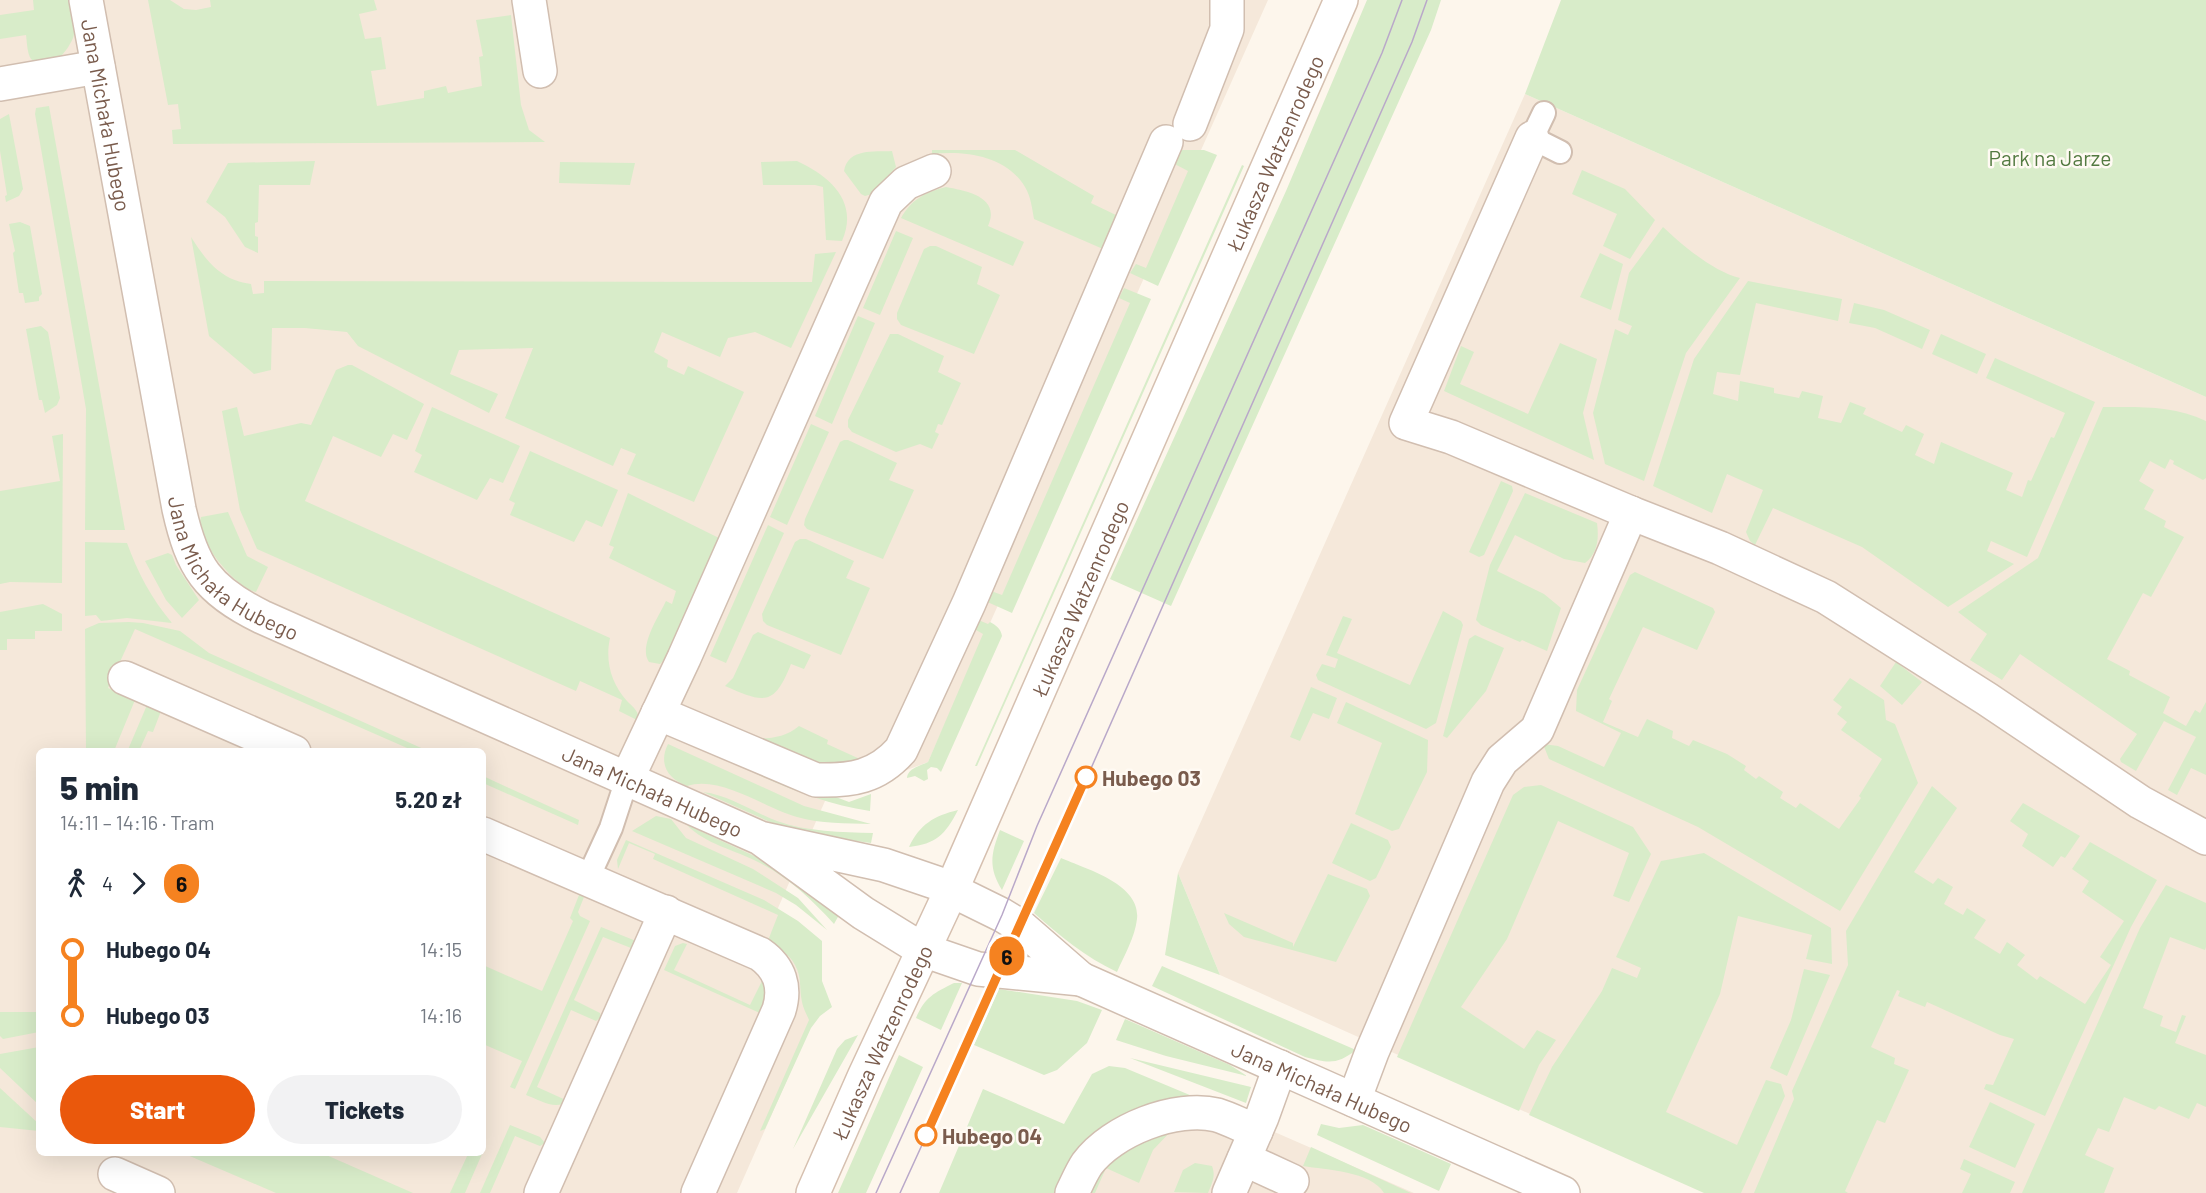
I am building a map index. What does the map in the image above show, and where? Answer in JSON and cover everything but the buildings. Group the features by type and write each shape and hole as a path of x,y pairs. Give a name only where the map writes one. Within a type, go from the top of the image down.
{"street":[{"name":"Jana Michała Hubego","path":"86,0 179,509 189,547 200,570 226,596 250,611 760,838 884,865 920,876 1020,926 1081,979 1563,1193"},
{"path":"529,0 540,71"},
{"path":"658,713 816,780 838,781 868,774 883,767 902,750 1178,133 1227,29 1227,0"},
{"name":"Łukasza Watzenrodego","path":"813,1193 951,891 1341,0"},
{"path":"0,84 98,67"},
{"path":"1545,134 1406,423 1451,437 1720,548 1826,597 1987,699 2140,802 2206,838"},
{"path":"627,779 886,202 906,183 934,171"},
{"path":"1354,1100 1372,1052 1488,782 1502,760 1537,730 1631,513"},
{"path":"126,678 285,748"},
{"path":"486,835 666,912 760,954 771,962 782,983 783,998 698,1193"},
{"name":"Jana Michała Hubego","path":"760,838 870,918 923,950 978,969 1081,979"},
{"path":"541,1193 666,912"},
{"path":"1229,1193 1280,1067"},
{"path":"1072,1193 1087,1164 1112,1140 1139,1126 1162,1118 1189,1113 1217,1115 1292,1181"},
{"path":"115,1174 158,1193"}],"lane":[{"path":"587,880 611,828 627,779"}],"shaded area":[{"path":"0,0 1268,0 928,762 825,801 778,908 817,1012 737,1193 0,1193"},
{"path":"1525,94 2206,397 2206,1193 1706,1193 1220,975 1178,873"},
{"path":"1197,1098 1414,1193 1063,1193"}],"green space":[{"path":"33,0 71,0 75,24 73,38 62,55 51,61 38,62 31,59 26,35 0,39 0,15 34,10"},
{"path":"148,0 170,0 184,9 196,10 211,7 210,0 374,0 377,10 359,14 365,39 381,37 386,69 371,71 377,106 424,98 424,91 446,86 448,93 482,86 479,57 483,56 476,20 511,15 521,105 529,130 545,142 173,144 172,130 181,129 178,104 168,105"},
{"path":"1367,0 1441,0 1431,30 1171,606 1110,579 1286,191"},
{"name":"Park na Jarze","path":"1561,0 2206,0 2206,397 1525,94"},
{"path":"49,106 125,530 85,530 86,409 35,114 36,108"},
{"path":"9,114 23,189 19,196 6,202 5,196 7,195 0,151 0,119"},
{"path":"932,150 1015,150 1094,196 1091,203 1118,216 1103,249 1034,219 1025,187 1008,168 984,157 958,153 932,154"},
{"path":"1172,150 1204,150 1217,155 1158,286 1130,273 1136,264 1146,268 1188,171 1167,160"},
{"path":"892,151 896,167 872,194 865,196 861,194 844,171 846,164 851,158 863,153"},
{"path":"315,161 310,185 259,185 258,222 255,223 258,253 245,247 225,217 206,202 228,163"},
{"path":"797,161 821,175 839,192 847,214 842,241 826,240 823,187 763,185 761,162"},
{"path":"560,162 635,163 630,185 559,183"},
{"path":"1242,165 1244,166 977,766 975,766"},
{"path":"1582,170 1625,189 1655,220 1630,259 1603,246 1617,214 1572,194"},
{"path":"946,187 980,197 990,208 991,216 988,226 1024,242 1013,266 901,218 909,206 919,198"},
{"path":"20,222 30,226 42,294 39,301 25,303 23,293 19,293 13,253 15,251 9,224"},
{"path":"1663,227 1709,264 1740,278 1686,353 1644,481 1605,464 1593,413 1615,329 1628,335 1632,326 1618,320 1629,273"},
{"path":"896,231 913,238 880,315 863,308"},
{"path":"191,237 209,262 223,274 240,282 251,284 253,294 264,293 264,281 812,282 815,254 836,252 791,348 755,332 728,338 720,357 662,332 654,352 668,360 667,367 684,375 688,366 744,392 694,502 627,474 636,454 621,448 613,466 505,418 533,348 459,350 450,374 498,394 489,413 358,346 347,332 272,328 271,370 254,374 209,336"},
{"path":"936,246 982,267 977,284 1000,295 974,354 901,325 897,319 897,313 924,249"},
{"path":"1600,253 1623,264 1611,310 1580,297"},
{"path":"1748,281 1842,299 1838,321 1756,303 1740,375 1717,372 1713,394 1738,401 1740,381 1774,388 1774,393 1799,398 1802,391 1823,396 1818,418 1841,423 1850,402 1866,408 1863,414 1902,432 1906,425 1924,434 1915,455 1934,464 1941,442 2013,473 2006,490 2022,497 2028,480 2031,481 2065,413 1986,378 1995,358 2095,402 2027,557 1991,541 1987,551 2014,564 1948,607 1862,547 1773,508 1755,545 1750,541 1746,532 1763,490 1727,474 1712,513 1653,486 1694,359"},
{"path":"1124,288 1151,299 1012,613 983,600 991,591 1002,595 1130,303 1119,298"},
{"path":"1854,303 1884,310 1930,330 1922,349 1875,328 1849,323"},
{"path":"858,316 875,323 832,424 815,416"},
{"path":"41,326 48,332 60,398 57,405 45,413 42,400 39,400 26,329"},
{"path":"890,334 898,334 944,356 938,372 961,383 942,425 938,424 935,432 939,434 932,449 920,444 896,452 852,432 848,427 848,420"},
{"path":"1941,334 1986,354 1977,374 1932,354"},
{"path":"1560,343 1597,359 1583,413 1594,460 1444,391 1461,346 1474,352 1460,384 1528,414"},
{"path":"352,365 424,404 407,440 393,434 381,457 333,436 305,501 610,638 608,655 613,679 621,694 637,712 639,721 619,711 622,700 580,681 576,691 257,549 240,510 222,411 237,407 244,436 301,423 311,425 336,370"},
{"path":"432,407 520,446 503,483 490,478 477,500 414,472 422,455 415,451"},
{"path":"2103,407 2143,407 2168,410 2206,421 2206,478 2203,480 2173,464 2174,461 2170,459 2165,469 2150,461 2139,481 2154,490 2144,509 2166,521 2164,527 2184,537 2151,597 2143,593 2107,659 2130,671 2129,675 2170,697 2163,713 2186,726 2195,710 2200,713 2206,702 2206,775 2191,768 2177,795 2168,790 2196,737 2164,721 2136,771 2120,759 2137,734 2020,654 2002,680 1970,660 1987,634 1958,612 2038,558"},
{"path":"811,424 829,432 787,525 770,517"},
{"path":"63,434 62,583 10,582 0,584 0,491 60,481 52,436"},
{"path":"844,440 897,463 889,480 914,490 883,559 807,529 804,525 840,442"},
{"path":"530,451 618,490 602,527 586,520 574,542 510,515 515,503 509,500"},
{"path":"1501,481 1512,486 1513,491 1484,555 1479,557 1469,552"},
{"path":"628,493 719,538 666,658 660,664 649,662 646,648 666,601 672,604 676,591 609,558 614,547 609,545"},
{"path":"1525,493 1597,523 1597,545 1593,555 1585,563 1564,559 1515,535 1497,571 1544,594 1561,608 1547,651 1481,625 1476,620 1490,565"},
{"path":"228,512 247,556 268,567 256,592 230,575 213,554 205,539 201,517"},
{"path":"768,525 784,533 726,663 710,656"},
{"path":"806,539 854,561 846,578 870,588 841,655 767,625 763,621 762,614 795,542"},
{"path":"85,542 127,543 146,585 172,623 127,618 101,621 96,615 85,616"},
{"path":"168,553 172,555 199,600 182,618 166,600 145,561"},
{"path":"1635,572 1713,608 1715,612 1697,650 1643,627 1609,699 1612,701 1603,722 1638,737 1647,719 1673,731 1672,738 1689,746 1693,740 1727,754 1746,766 1744,770 1756,779 1759,776 1783,792 1780,798 1796,808 1800,803 1839,829 1861,798 1859,796 1882,759 1841,730 1847,722 1837,714 1842,707 1833,700 1850,678 1884,700 1886,720 1895,724 1918,783 1840,911 1698,827 1549,759 1543,744 1558,746 1604,767 1621,733 1576,711 1577,690 1630,575"},
{"path":"43,604 62,614 62,631 35,631 35,639 7,639 7,650 0,650 0,612"},
{"path":"1443,611 1461,621 1463,625 1436,723 1426,729 1318,680 1316,675 1322,664 1335,668 1338,659 1326,655 1343,616 1352,619 1337,653 1410,685"},
{"path":"976,619 994,624 1002,636 941,772 931,767 927,770 928,779 924,781 915,776 907,778 912,770 928,762 983,634 973,625"},
{"path":"99,623 143,623 180,631 209,653 421,748 407,748 135,629 108,688 135,700 115,748 86,748 85,629"},
{"path":"758,632 811,655 804,669 791,664 779,688 766,698 749,696 725,686 733,678 753,635"},
{"path":"1475,635 1504,648 1486,691 1447,738 1443,736 1469,639"},
{"path":"1896,662 1922,682 1902,705 1880,686"},
{"path":"1311,687 1337,698 1329,719 1313,713 1300,741 1290,737"},
{"path":"1346,702 1428,740 1427,772 1399,829 1392,831 1355,814 1382,743 1337,723"},
{"path":"147,705 161,711 153,732 148,731 140,748 129,748"},
{"path":"799,726 828,740 827,744 862,760 827,766 785,748 738,737 778,737"},
{"path":"683,739 849,802 871,794 870,811 797,791"},
{"path":"668,744 804,806 871,824 815,821 784,813 742,794 714,785 687,786 670,775 667,770 664,758"},
{"path":"486,777 579,820 578,825 486,784"},
{"path":"1541,785 1633,827 1651,854 1629,902 1613,896 1629,853 1558,821 1507,939 1461,1007 1524,1049 1537,1030 1556,1040 1539,1065 1519,1111 1397,1057 1513,795 1524,787"},
{"path":"1932,786 1957,808 1914,872 1933,884 1938,878 1953,887 1944,904 1963,915 1967,908 1986,920 1974,938 2000,954 2007,942 2025,955 2017,965 2037,980 2040,976 2085,1004 2111,965 2100,957 2124,921 2082,892 2089,881 2072,869 2090,842 2157,880 2131,927 2045,1116 1984,1089 1986,1084 1993,1085 2014,1039 1927,1002 1925,1007 1898,996 1900,991 1897,990 1871,1047 1895,1058 1894,1064 1909,1070 1885,1123 1877,1120 1845,1191 1848,1193 1754,1193 1794,1099 1792,1091 1848,965 1846,931"},
{"path":"703,792 741,804 789,825 825,831 873,833 871,843 820,836 779,826"},
{"path":"2023,803 2080,836 2065,858 2061,856 2053,867 2022,846 2028,834 2010,821"},
{"path":"958,810 949,826 939,837 918,846 909,847 918,832 929,822"},
{"path":"656,816 671,819 686,838 753,869 798,898 827,930 796,905 776,893 632,831"},
{"path":"1351,823 1388,840 1391,847 1376,878 1370,881 1332,863"},
{"path":"687,825 774,865 839,915 834,924 780,875 758,862 711,842"},
{"path":"1000,830 1024,841 1002,890 992,860"},
{"path":"626,840 764,900 798,921 822,941 822,981 832,1007 820,1016 811,1028 765,1129 760,1131 809,1020 801,997 800,979 795,965 769,938 778,915 653,859 655,854 629,843 618,869 617,860"},
{"path":"1704,853 1831,928 1832,964 1806,959 1812,935 1738,916 1720,994 1666,1112 1737,1145 1766,1080 1781,1084 1785,1096 1741,1193 1704,1193 1529,1115 1552,1067 1602,991 1612,968 1637,978 1641,968 1616,957 1661,861"},
{"path":"1061,858 1097,873 1121,887 1136,907 1137,919 1134,933 1117,972 1073,946 1034,913"},
{"path":"1178,873 1220,975 1165,955"},
{"path":"1328,874 1367,889 1370,896 1336,962 1244,937 1229,924 1224,913 1293,943 1293,947"},
{"path":"2166,885 2206,903 2206,947 2205,950 2170,937 2143,1008 2163,1016 2160,1026 2176,1032 2182,1015 2186,1016 2175,1043 2206,1055 2206,1107 2197,1103 2189,1119 2159,1106 2155,1110 2124,1097 2109,1132 2098,1128 2085,1155 2114,1168 2104,1193 2022,1193 2140,928"},
{"path":"579,895 584,897 578,912 580,916 590,921 515,1089 510,1087 522,1061 486,1045 486,966 542,991 573,921 570,918"},
{"path":"601,927 636,941 634,947 631,948 603,937 574,1000 600,1013 601,1017 596,1021 571,1010 537,1087 568,1101 558,1105 547,1104 526,1095"},
{"path":"687,944 674,970 750,1005 763,979 768,994 762,1014 664,970 675,946"},
{"path":"1162,966 1356,1050 1343,1058 1332,1061 1305,1057 1152,986"},
{"path":"1804,969 1830,975 1787,1076 1770,1068 1791,1020"},
{"path":"954,983 962,983 941,1030 916,1018 931,996"},
{"path":"999,989 1077,1001 1102,1010 1087,1043 1057,1070 1044,1075 974,1045"},
{"path":"0,1012 36,1012 36,1033 3,1039 0,1036"},
{"path":"1125,1019 1230,1065 1247,1076 1166,1056 1116,1040"},
{"path":"858,1035 793,1149 837,1049 845,1040"},
{"path":"36,1048 36,1102 0,1068 0,1054"},
{"path":"899,1055 923,1067 866,1193 838,1193"},
{"path":"1130,1058 1251,1087 1246,1103"},
{"path":"1109,1066 1125,1068 1197,1098 1063,1193 939,1193 983,1089 1064,1124 1092,1074"},
{"path":"0,1088 36,1121 36,1131 0,1127"},
{"path":"1990,1102 2035,1124 2015,1168 1969,1147"},
{"path":"1321,1124 1339,1128 1363,1125 1451,1164 1439,1191 1317,1135"},
{"path":"510,1125 540,1137 545,1143 540,1146 515,1136 490,1193 480,1193"},
{"path":"1172,1130 1153,1150 1139,1183 1106,1168 1095,1193 1084,1193 1112,1154"},
{"path":"1311,1147 1411,1193 1384,1193 1378,1186 1359,1176 1303,1166"},
{"path":"190,1156 329,1156 413,1193 276,1193"},
{"path":"467,1156 481,1156 465,1193 450,1193"},
{"path":"1964,1159 2015,1182 2010,1193 1962,1193 1971,1174 1960,1169"},
{"path":"1195,1163 1212,1166 1214,1176 1208,1193 1174,1192 1183,1170"}],"tram line":[{"path":"876,1193 1002,915 1037,826 1382,53 1402,0"},
{"path":"900,1193 1001,972 1412,42 1427,0"},
{"name":"6","path":"926,1135 1086,777"}],"place":[{"name":"Hubego 03","path":"1086,777"},
{"name":"Hubego 04","path":"926,1135"}]}
